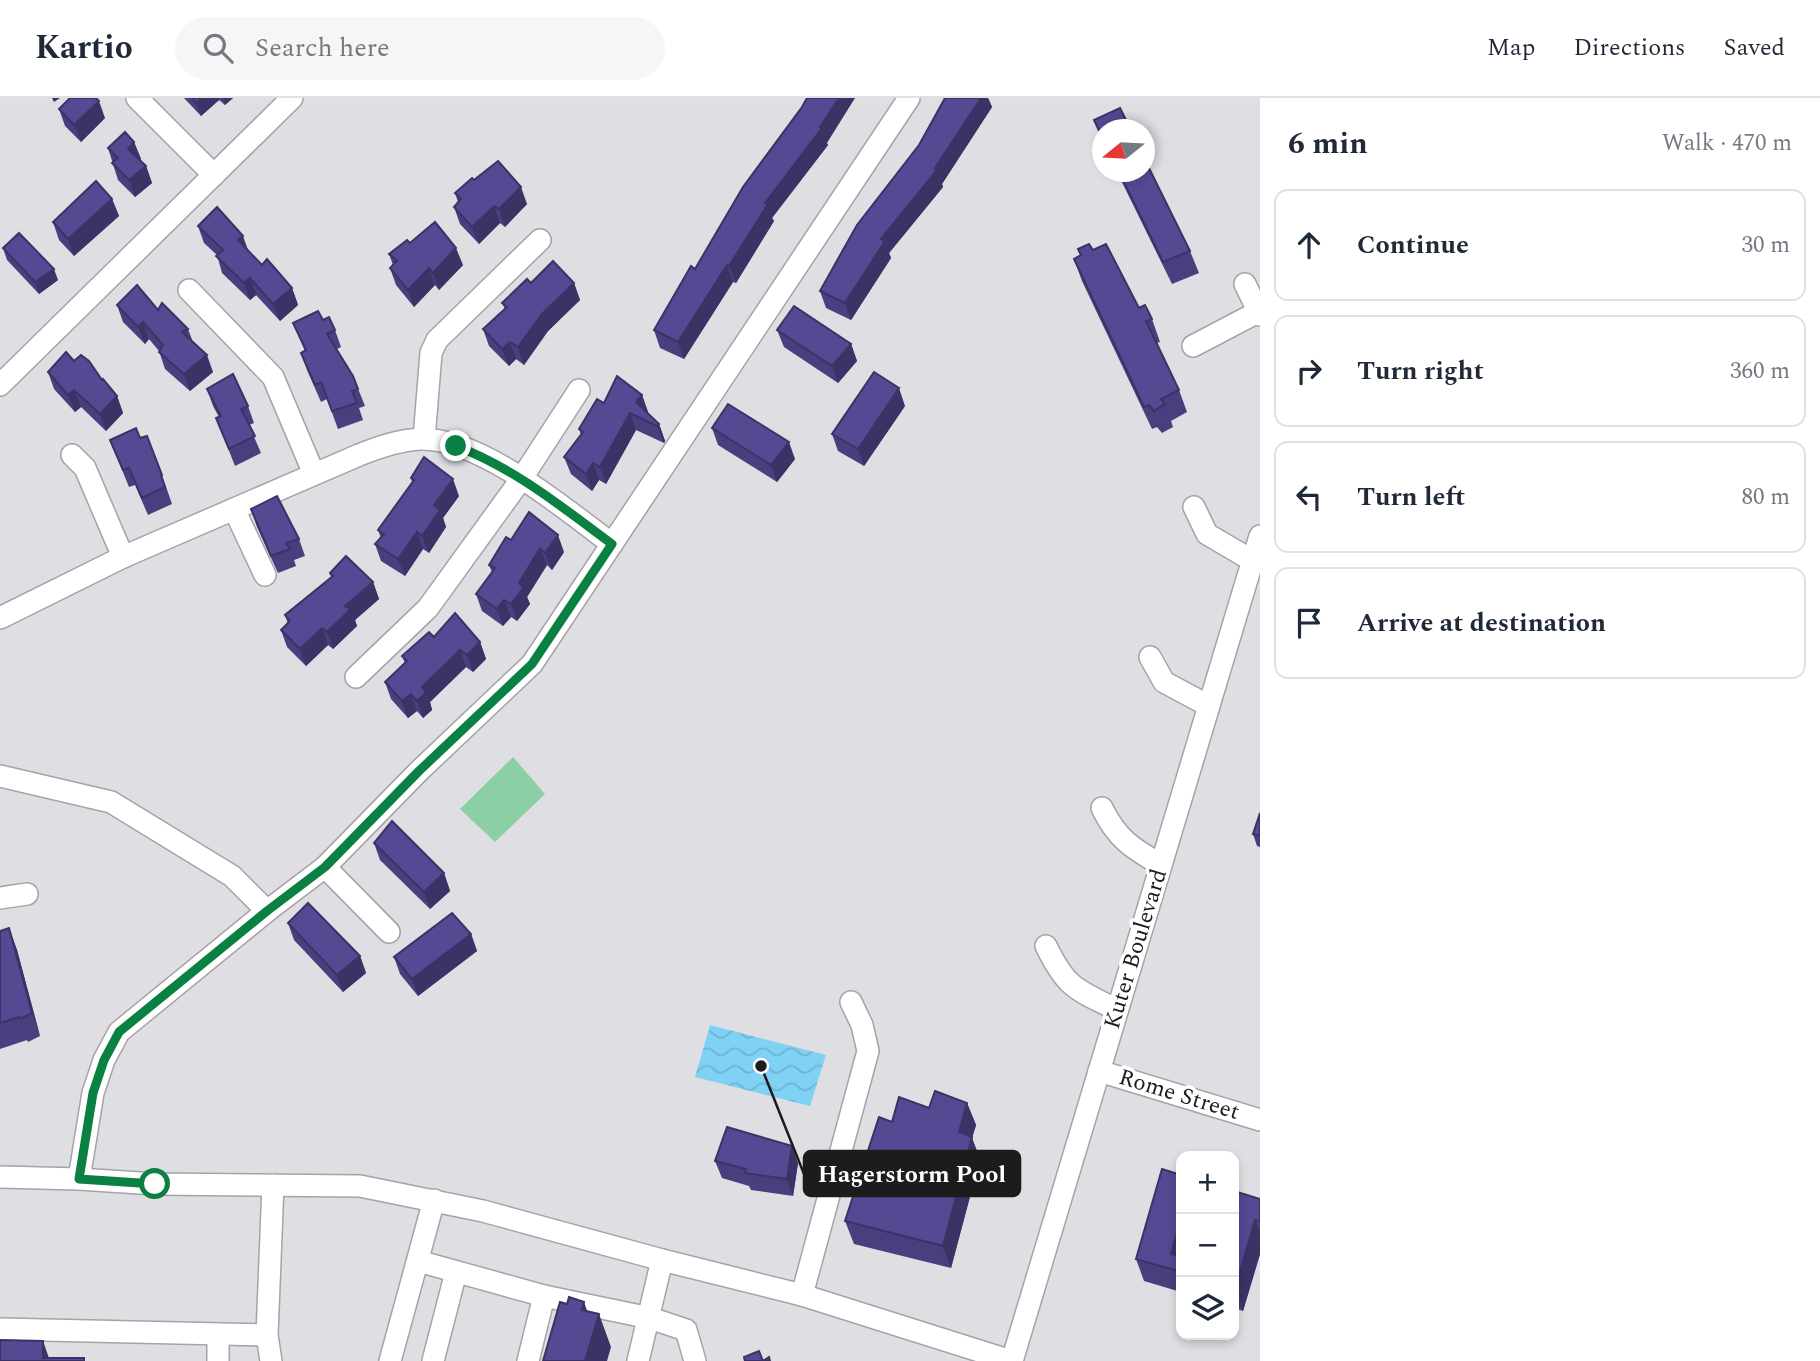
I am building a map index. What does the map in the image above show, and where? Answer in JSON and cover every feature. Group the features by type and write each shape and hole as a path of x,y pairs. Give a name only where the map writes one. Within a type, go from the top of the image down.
{"street":[{"path":"137,98 214,175"},
{"path":"0,385 292,98"},
{"path":"79,1179 93,1093 104,1060 119,1032 325,867 419,771 532,664 909,98"},
{"path":"424,439 431,353 437,340 540,240"},
{"path":"1193,346 1259,314 1245,284"},
{"path":"189,290 273,377 314,474"},
{"path":"356,677 428,608 522,478 579,390"},
{"path":"0,618 123,557 394,442 424,439 456,446 485,457 522,478 612,544"},
{"path":"72,455 85,468 123,557"},
{"path":"1194,506 1207,534 1252,561"},
{"path":"234,509 264,575"},
{"name":"Kuter Boulevard","path":"1012,1361 1260,536"},
{"path":"1150,657 1164,682 1209,706"},
{"path":"0,776 111,802 232,876 267,911"},
{"path":"1102,808 1118,836 1161,865"},
{"path":"325,867 389,932"},
{"path":"0,898 27,894"},
{"path":"1046,946 1058,972 1068,983 1117,1010"},
{"path":"802,1295 868,1051 862,1025 851,1002"},
{"name":"Rome Street","path":"1099,1071 1260,1120"},
{"path":"0,1177 155,1184 360,1186 483,1211 802,1295 1012,1361"},
{"path":"271,1361 267,1335 273,1185"},
{"path":"390,1361 434,1200"},
{"path":"638,1361 662,1260"},
{"path":"418,1261 544,1296 650,1318 686,1330 695,1361"},
{"path":"433,1361 456,1272"},
{"path":"528,1361 544,1296"},
{"path":"0,1329 267,1335"},
{"path":"218,1334 218,1361"}],"green space":[{"path":"513,757 545,794 495,842 460,809"}],"water":[{"path":"710,1025 826,1055 810,1106 695,1077"}],"building":[{"path":"70,98 96,98 99,101 74,125 59,109"},
{"path":"807,98 839,98 820,127 822,128 765,203 768,204 678,342 654,330 691,266 695,269 743,187"},
{"path":"945,98 981,98 935,168 937,170 881,239 885,241 845,303 820,291 857,225 919,145"},
{"path":"1120,108 1126,119 1096,119"},
{"path":"125,132 134,142 128,149 146,166 129,180 112,163 118,158 108,148"},
{"path":"498,161 521,187 499,209 494,206 472,227 454,207 461,199 455,193"},
{"path":"1155,180 1190,251 1163,262 1124,182"},
{"path":"96,181 112,199 68,239 53,222"},
{"path":"217,207 243,236 238,240 262,265 267,259 292,288 273,304 250,278 244,283 216,256 223,250 198,226"},
{"path":"435,222 456,248 433,273 429,268 408,290 390,268 397,261 389,254 407,240 410,243"},
{"path":"19,233 54,269 35,282 3,248"},
{"path":"1089,244 1093,250 1106,244 1139,308 1145,305 1152,319 1146,321 1179,390 1161,399 1165,404 1154,411 1149,405 1144,407 1074,259 1081,255 1078,249"},
{"path":"553,261 574,283 542,314 518,347 510,342 502,349 483,329 507,307 502,303 527,279 531,283"},
{"path":"137,285 158,310 162,303 188,329 182,332 207,355 184,374 159,352 163,345 143,322 138,327 117,305"},
{"path":"794,306 851,344 832,366 777,330"},
{"path":"318,311 323,320 329,317 335,330 327,334 358,389 352,391 357,403 332,411 321,382 315,385 301,353 306,350 293,323"},
{"path":"66,352 74,361 81,355 89,361 117,396 100,414 74,390 68,395 48,372"},
{"path":"874,372 899,388 858,449 832,434"},
{"path":"233,374 248,406 241,409 255,436 229,449 216,418 221,416 207,389"},
{"path":"617,376 642,395 636,402 659,424 657,426 630,413 600,467 593,463 586,474 564,457 583,432 579,429 597,399 604,403"},
{"path":"728,404 789,442 771,465 712,428"},
{"path":"136,428 140,438 147,436 165,487 142,498 129,468 123,470 110,440"},
{"path":"424,457 453,479 434,505 440,510 422,536 417,532 398,559 375,544 384,534 378,530 414,480 411,478"},
{"path":"277,496 299,539 286,543 290,549 271,556 251,509"},
{"path":"529,512 558,535 545,553 540,548 519,583 524,587 511,604 504,600 497,609 476,594 495,568 489,565 506,537 511,540"},
{"path":"346,556 373,582 345,606 351,609 327,632 322,628 300,649 281,630 290,621 285,615 333,576 330,573"},
{"path":"455,613 480,642 467,655 460,650 422,687 426,693 417,701 411,694 402,701 385,682 407,661 402,656 429,632 434,637"},
{"path":"1260,813 1260,836 1253,834"},
{"path":"392,821 444,873 424,892 374,843"},
{"path":"308,903 360,956 337,975 288,923"},
{"path":"452,913 471,934 412,979 394,957"},
{"path":"9,928 32,1013 20,1019 19,1017 0,1023 0,931"},
{"path":"935,1091 967,1103 959,1132 972,1137 943,1246 845,1221 879,1117 892,1122 899,1097 929,1108"},
{"path":"727,1127 792,1146 787,1179 745,1173 746,1169 715,1161"},
{"path":"1162,1169 1176,1173 1176,1236 1171,1254 1176,1256 1176,1271 1136,1259"},
{"path":"1239,1193 1260,1199 1260,1221 1255,1220 1239,1275"},
{"path":"569,1297 584,1302 582,1310 599,1314 585,1361 543,1361 560,1302 567,1304"},
{"path":"0,1340 43,1341 43,1358 84,1358 84,1361 0,1361"},
{"path":"759,1351 763,1361 745,1361 744,1357"}],"place":[{"name":"Hagerstorm Pool","path":"761,1066"}],"route":[{"path":"155,1184 79,1179 93,1093 104,1060 119,1032 325,867 419,771 532,664 612,544 522,478 485,457 456,446"}]}
